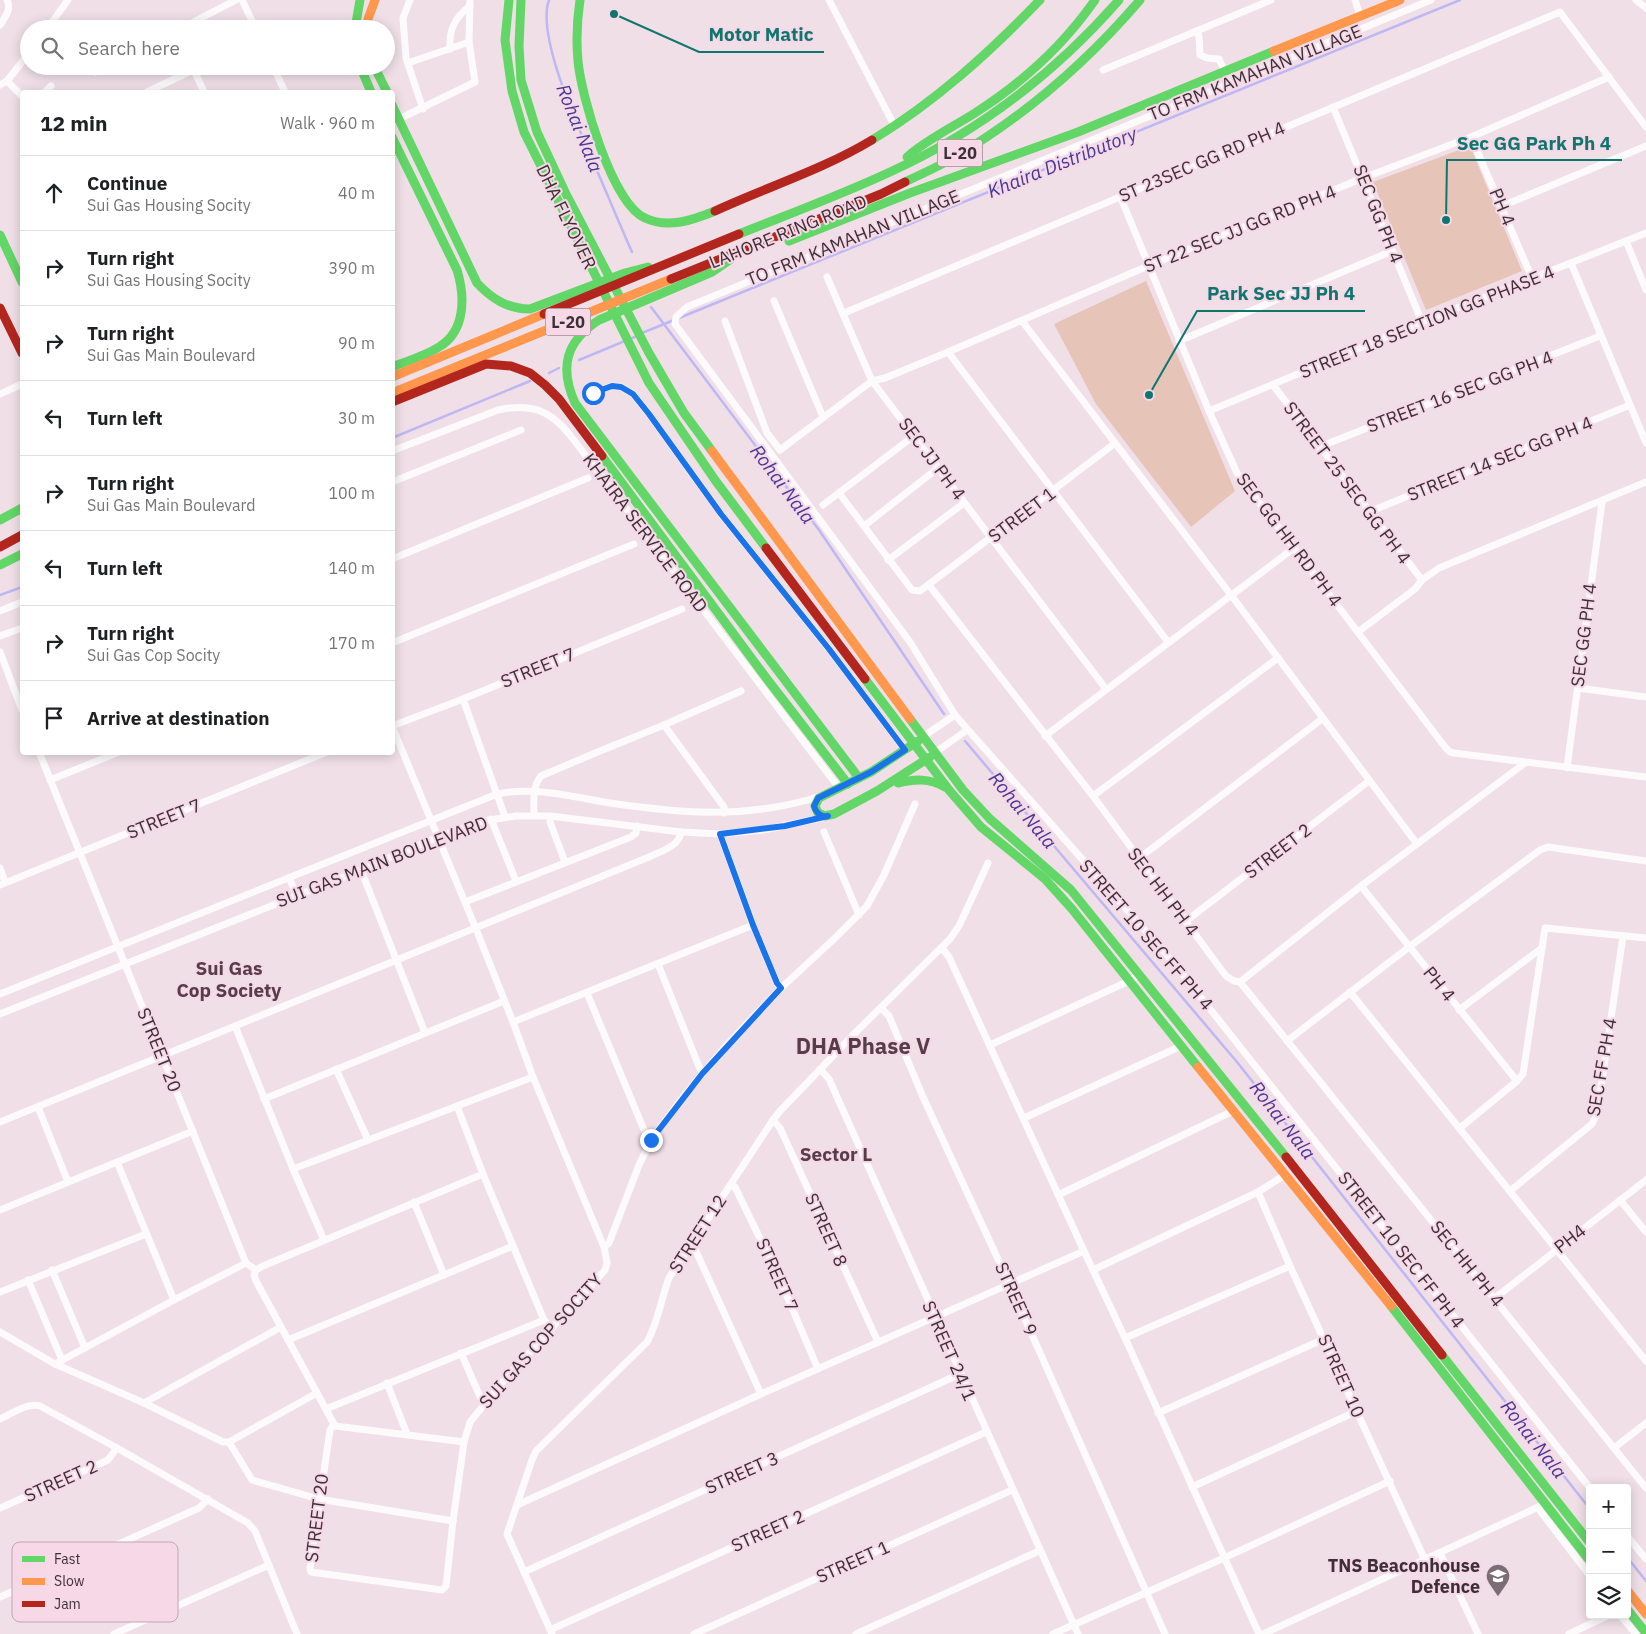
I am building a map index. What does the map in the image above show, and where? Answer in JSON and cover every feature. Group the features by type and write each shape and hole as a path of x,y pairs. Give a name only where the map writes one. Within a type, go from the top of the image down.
{"main road":[{"path":"357,20 360,0"},
{"path":"368,20 376,0"},
{"name":"DHA FLYOVER","path":"508,0 505,40 512,91 524,132 580,248 649,383 673,420 721,488 949,790 981,827 1045,879 1072,909 1412,1333 1541,1506 1586,1557"},
{"name":"DHA FLYOVER","path":"520,0 518,40 523,89 538,134 591,242 661,375 684,414 963,790 990,819 1059,878 1070,890 1295,1168 1586,1538"},
{"path":"580,0 576,44 578,70 585,103 598,138 627,200 642,217 663,223 689,221 816,168 861,147 895,127 925,106 1002,41 1040,0"},
{"path":"890,172 910,154 1017,83 1065,39 1095,0"},
{"name":"LAHORE RING ROAD","path":"395,376 890,172 931,152 996,111 1033,83 1075,47 1119,0"},
{"name":"LAHORE RING ROAD","path":"395,392 881,194 953,158 1023,112 1069,74 1108,37 1140,0"},
{"path":"859,778 575,402 569,392 566,375 568,357 577,336 584,329 599,320 712,272 743,251 776,246 910,193 1078,132 1400,0"},
{"path":"364,75 370,90"},
{"path":"378,75 386,90"},
{"path":"396,121 477,283 483,291 498,302 514,308 530,309 625,272 678,259"},
{"path":"395,143 457,270 464,297 460,320 450,338 439,347 395,366"},
{"path":"0,235 20,278"},
{"path":"0,308 20,349"},
{"path":"395,401 486,364 521,342"},
{"path":"486,364 511,366 530,373 559,399 767,679 848,784"},
{"path":"0,520 20,509"},
{"path":"0,547 20,536"},
{"path":"0,565 20,555"},
{"name":"SUI GAS MAIN BOULEVARD","path":"821,796 859,778 924,736"},
{"name":"SUI GAS MAIN BOULEVARD","path":"828,816 887,786 936,752"},
{"path":"887,786 917,778 936,782 949,790"},
{"path":"821,796 815,803 815,809 822,816 828,816"},
{"path":"1631,1595 1646,1614"},
{"path":"1631,1614 1646,1633"}],"street":[{"path":"0,25 9,9 7,0"},
{"path":"54,20 68,0"},
{"path":"197,20 236,0"},
{"path":"242,0 252,20"},
{"path":"410,0 402,18 408,63 422,109"},
{"path":"829,0 895,127"},
{"path":"1103,70 1271,0"},
{"path":"1355,0 1360,16"},
{"name":"TO FRM KAMAHAN VILLAGE","path":"677,328 675,324 676,317 687,307 1421,2 1431,0"},
{"path":"1636,0 1646,8"},
{"path":"450,49 451,30 455,21 470,3"},
{"path":"396,121 475,82 469,42 470,3"},
{"name":"ST 23SEC GG RD PH 4","path":"844,313 1560,12 1609,78"},
{"path":"1197,31 1200,37 1198,45 1200,55 1219,59 1225,72"},
{"path":"408,63 469,42"},
{"path":"20,64 4,83 20,95"},
{"path":"151,90 179,75"},
{"path":"196,75 203,90"},
{"path":"277,75 284,90"},
{"path":"1609,78 1646,127"},
{"name":"ST 22 SEC JJ GG RD PH 4","path":"872,381 885,378 1148,266 1363,178 1471,137 1609,78"},
{"path":"47,90 51,86"},
{"name":"SEC GG PH 4","path":"1333,107 1422,322"},
{"name":"PH 4","path":"1471,137 1532,278"},
{"path":"1502,206 1646,146"},
{"name":"SEC GG HH RD PH 4","path":"1120,196 1179,341 1236,473 1450,752 1646,777"},
{"name":"STREET 18 SECTION GG PHASE 4","path":"1209,411 1422,322 1646,233"},
{"path":"1626,241 1646,290"},
{"path":"1179,341 1392,251"},
{"path":"1571,263 1646,443"},
{"name":"SEC JJ PH 4","path":"827,277 872,381 915,435 991,538"},
{"path":"774,300 823,417"},
{"path":"726,321 767,433 780,450 872,381"},
{"path":"1022,321 1231,595 1417,844"},
{"name":"STREET 10 SEC FF PH 4","path":"677,328 910,642 952,716 1172,960 1587,1484"},
{"name":"STREET 16 SEC GG PH 4","path":"1319,447 1600,336"},
{"path":"948,352 1168,642"},
{"path":"0,394 20,385"},
{"name":"STREET 25 SEC GG PH 4","path":"1273,385 1422,580"},
{"path":"593,393 612,386 621,387 633,394 721,514 829,649 905,750"},
{"name":"STREET 14 SEC GG PH 4","path":"1369,512 1630,405"},
{"name":"KHAIRA SERVICE ROAD","path":"395,450 510,407 532,408 551,416 570,435 839,788"},
{"path":"1638,423 1646,420"},
{"path":"395,481 521,430"},
{"path":"823,505 915,435"},
{"name":"STREET 1","path":"929,585 1114,444"},
{"path":"864,526 938,468"},
{"path":"395,558 588,478"},
{"path":"1358,632 1439,568 1602,502 1646,482"},
{"path":"839,493 912,590 920,591 929,585"},
{"name":"SEC GG PH 4","path":"1567,768 1602,502"},
{"path":"888,560 964,503"},
{"path":"991,538 1106,689"},
{"path":"395,642 634,544"},
{"path":"1045,736 1294,548"},
{"name":"SEC HH PH 4","path":"929,585 1093,796 1226,976 1240,982 1646,1488"},
{"path":"0,611 20,603"},
{"name":"STREET 7","path":"395,725 682,609"},
{"path":"0,636 20,629"},
{"path":"0,652 20,704"},
{"path":"1093,796 1278,658"},
{"path":"1578,688 1646,696"},
{"path":"534,816 534,791 538,780 546,774 742,691"},
{"path":"463,699 505,816"},
{"name":"SUI GAS MAIN BOULEVARD","path":"924,736 952,716"},
{"path":"1138,859 1322,718"},
{"path":"664,725 724,807 724,813"},
{"name":"SUI GAS MAIN BOULEVARD","path":"936,752 965,731"},
{"path":"395,733 476,929 533,1078 604,1247"},
{"name":"STREET 20","path":"40,755 246,1263"},
{"path":"50,780 112,755"},
{"name":"STREET 7","path":"3,884 320,755"},
{"path":"1240,982 1361,886 1526,763"},
{"name":"STREET 2","path":"1186,921 1369,781"},
{"name":"SUI GAS MAIN BOULEVARD","path":"0,994 497,794 522,790 534,791 652,809 724,813 762,810 790,805 821,796"},
{"name":"SUI GAS COP SOCITY","path":"442,1590 446,1586 464,1442 470,1422 484,1403 588,1291 605,1270 607,1263 604,1247 609,1243 639,1164 651,1140 702,1074 781,988 859,915 871,901 915,804"},
{"name":"SUI GAS MAIN BOULEVARD","path":"0,1014 361,870 438,837 491,819 505,816 550,816 682,832 720,834 785,826 828,816"},
{"path":"550,816 550,822 564,862"},
{"path":"491,819 516,881"},
{"path":"465,902 631,837 636,833 637,826"},
{"path":"0,1122 649,857 679,841 682,832"},
{"path":"824,832 859,915"},
{"path":"720,834 753,925 777,983 781,988"},
{"path":"1287,1040 1540,850 1548,847 1646,861"},
{"name":"STREET 12","path":"551,1632 507,1534 536,1452 647,1342 669,1278 773,1120 820,1069 955,933 988,863"},
{"path":"0,868 3,884"},
{"path":"361,870 425,1033"},
{"path":"289,878 297,895"},
{"name":"PH 4","path":"1361,886 1517,1081"},
{"path":"513,1022 753,925"},
{"path":"1460,1128 1523,1074 1545,928 1646,938"},
{"name":"SEC FF PH 4","path":"1510,1190 1595,1120 1623,936"},
{"path":"942,948 949,957 1024,1118 1258,1634"},
{"path":"1459,1010 1542,948"},
{"path":"658,964 702,1074"},
{"path":"990,1045 1129,981 1138,975"},
{"path":"1350,992 1646,1360"},
{"path":"587,993 647,1137 651,1140"},
{"path":"264,1099 504,1001"},
{"name":"STREET 9","path":"881,1008 889,1016 923,1097 1009,1283 1165,1634"},
{"path":"235,1026 324,1240"},
{"path":"1024,1118 1181,1046"},
{"path":"336,1069 368,1140"},
{"name":"STREET 24/1","path":"820,1069 829,1079 934,1317 1078,1634"},
{"path":"293,1169 533,1078"},
{"path":"457,1106 483,1174 544,1320 552,1328"},
{"path":"38,1107 68,1182"},
{"path":"1058,1195 1233,1112"},
{"name":"STREET 8","path":"773,1120 780,1128 878,1342"},
{"path":"0,1210 193,1131"},
{"path":"117,1162 174,1300"},
{"path":"464,1442 334,1426 254,1278 256,1270 263,1266 483,1174"},
{"path":"1092,1270 1258,1192 1285,1175"},
{"name":"PH4","path":"1495,1298 1646,1180"},
{"name":"STREET 7","path":"731,1185 735,1187 760,1235 818,1369"},
{"name":"STREET 10","path":"1258,1192 1425,1560"},
{"path":"1620,1200 1646,1232"},
{"path":"414,1202 444,1275"},
{"path":"0,1292 146,1234"},
{"path":"690,1245 695,1249 761,1394"},
{"path":"288,1340 513,1246"},
{"path":"516,1505 1084,1251"},
{"path":"59,1362 246,1263 256,1270"},
{"path":"1125,1338 1290,1266"},
{"path":"52,1270 84,1348"},
{"path":"28,1280 59,1362"},
{"path":"326,1409 544,1320"},
{"path":"144,1403 281,1327"},
{"path":"0,1332 223,1442 229,1442 317,1393"},
{"path":"1158,1413 1324,1339"},
{"path":"461,1353 484,1403"},
{"name":"STREET 3","path":"524,1572 960,1374"},
{"path":"388,1383 407,1434"},
{"path":"0,1419 36,1404 208,1499 252,1527 297,1634"},
{"path":"1192,1487 1357,1411"},
{"path":"1614,1448 1646,1423"},
{"name":"STREET 20","path":"334,1426 330,1430 319,1499 311,1572 442,1590"},
{"name":"STREET 2","path":"551,1632 986,1432"},
{"path":"229,1442 252,1480 319,1499 453,1521"},
{"name":"STREET 2","path":"0,1508 108,1460 118,1448"},
{"path":"1053,1634 1390,1481"},
{"name":"STREET 1","path":"694,1634 1012,1490"},
{"path":"123,1542 199,1508 208,1499"},
{"path":"1263,1634 1541,1506 1589,1574"},
{"path":"1631,1541 1646,1560"},
{"path":"856,1634 1039,1551"},
{"path":"1440,1553 1478,1634"},
{"path":"178,1606 269,1565"},
{"path":"0,1597 12,1592"},
{"path":"1569,1634 1601,1619"},
{"path":"1623,1619 1636,1634"},
{"path":"114,1634 141,1622"}],"shaded area":[{"path":"1470,146 1522,271 1426,310 1373,182"},
{"path":"1146,281 1235,491 1191,527 1096,404 1054,324"}],"waterway":[{"name":"Rohai Nala","path":"549,0 547,16 548,36 561,82 632,252"},
{"name":"Khaira Distributory","path":"679,318 1460,0"},
{"name":"Rohai Nala","path":"651,307 819,530 944,714"},
{"path":"642,333 674,320"},
{"path":"579,360 637,336"},
{"path":"549,373 559,368"},
{"path":"395,437 530,381"},
{"path":"0,595 20,588"},
{"name":"Rohai Nala","path":"965,741 1237,1062 1586,1504"},
{"name":"Rohai Nala","path":"1631,1562 1646,1581"}],"traffic: fast":[{"path":"357,20 360,0"},
{"path":"509,0 505,40 512,91 524,132 649,383 715,480 766,548"},
{"path":"521,0 519,46 521,80 537,132 565,192 649,353 684,413 712,451"},
{"path":"580,0 577,38 580,77 600,147 621,192 633,209 645,218 663,223 680,222 715,211"},
{"path":"872,140 918,110 961,76 1040,0"},
{"path":"907,157 931,139 975,113 1025,76 1069,33 1095,0"},
{"path":"739,234 834,196 923,156 985,119 1042,76 1069,52 1119,0"},
{"path":"905,182 953,158 1030,106 1076,67 1140,0"},
{"path":"789,241 910,193 1078,132 1274,51"},
{"path":"364,75 370,90"},
{"path":"378,75 386,90"},
{"path":"395,111 477,283 501,302 522,309 530,309 625,273 648,267"},
{"path":"395,143 457,270 462,302 459,322 448,340 428,353 395,366"},
{"path":"0,235 20,278"},
{"path":"731,259 712,272 599,320 588,328 573,346 567,366 567,378 575,403 859,778"},
{"path":"602,456 767,679 848,784"},
{"path":"0,520 20,509"},
{"path":"0,565 20,555"},
{"path":"865,679 949,790 981,827 1045,879 1072,909 1198,1067"},
{"path":"910,719 963,790 990,819 1071,890 1286,1157"},
{"path":"918,741 871,772 819,798 815,806 818,813 825,816 834,814 877,791 930,757"},
{"path":"898,783 922,780 945,787"},
{"path":"1391,1306 1586,1556"},
{"path":"1442,1355 1586,1538"},
{"path":"1631,1614 1646,1633"}],"traffic: slow":[{"path":"368,20 375,0"},
{"path":"1274,51 1400,0"},
{"path":"395,392 671,279"},
{"path":"395,376 544,314"},
{"path":"712,451 910,719"},
{"path":"1198,1067 1391,1306"},
{"path":"1631,1595 1646,1614"}],"traffic: jam":[{"path":"715,211 834,160 872,140"},
{"path":"671,279 881,194 905,182"},
{"path":"544,314 739,234"},
{"path":"0,308 20,349"},
{"path":"395,401 486,364 511,366 530,373 545,385 559,399 602,456"},
{"path":"0,547 20,536"},
{"path":"766,548 865,679"},
{"path":"1286,1157 1442,1355"}],"place":[{"name":"Motor Matic","path":"614,14"},
{"name":"Sec GG Park Ph 4","path":"1446,220"},
{"name":"Park Sec JJ Ph 4","path":"1149,395"},
{"name":"TNS Beaconhouse Defence","path":"1498,1597"}],"district":[{"name":"Sui Gas Cop Society","path":"229,979"},
{"name":"DHA Phase V","path":"863,1046"},
{"name":"Sector L","path":"836,1154"}],"route":[{"path":"593,393 612,386 621,387 633,394 721,514 829,649 905,750 871,772 818,798 814,806 815,809 822,816 828,816 764,830 720,834 753,925 777,983 781,988 702,1074 651,1140"}]}
